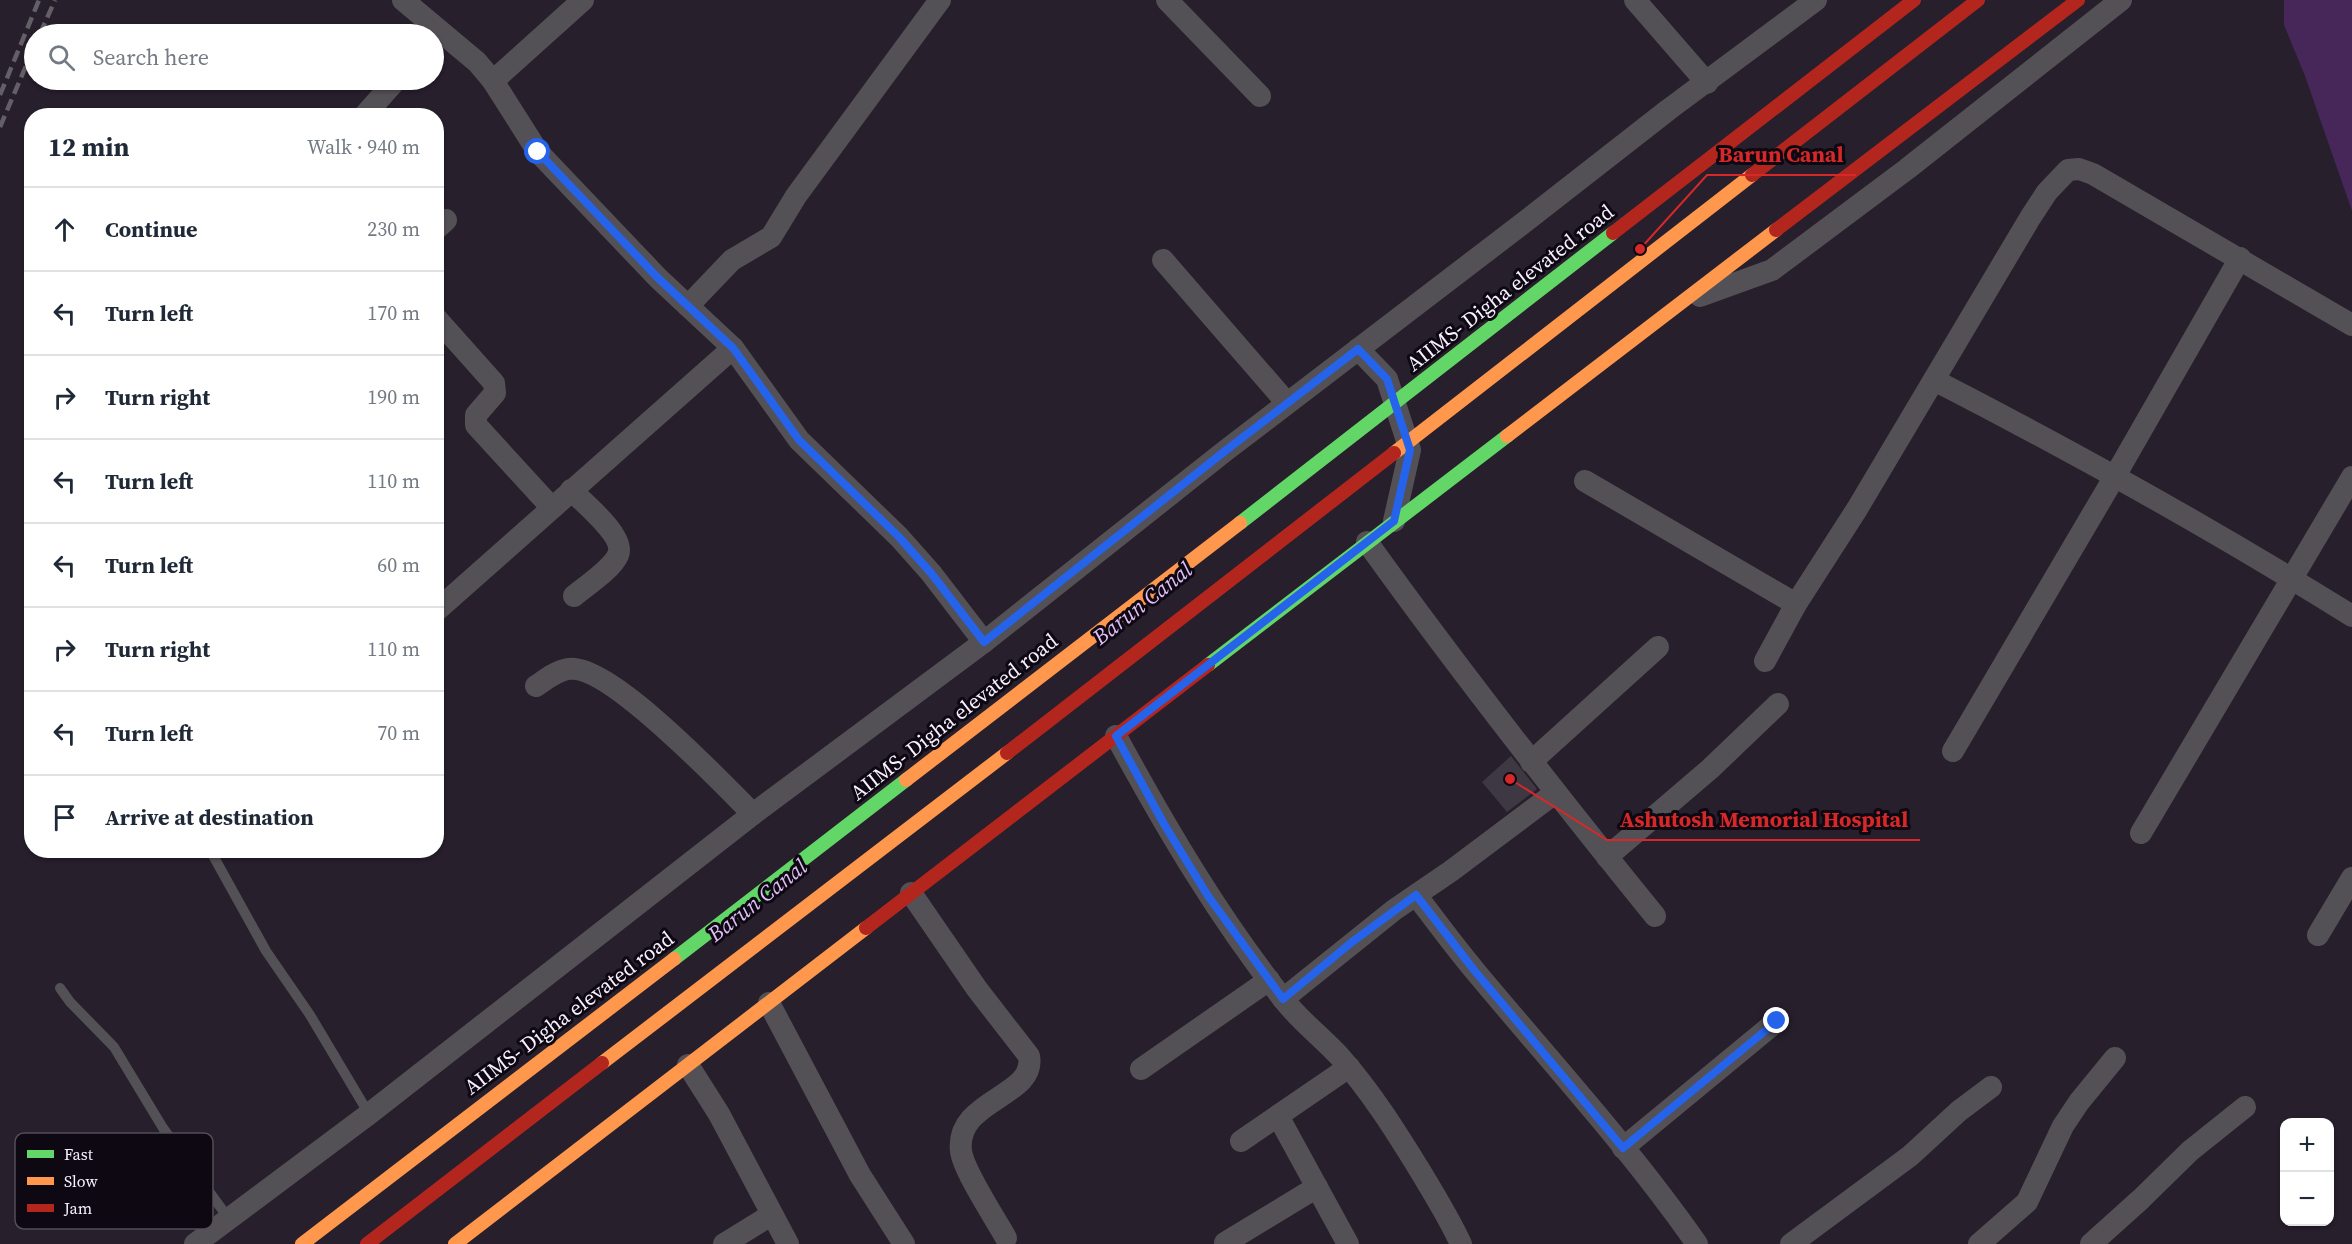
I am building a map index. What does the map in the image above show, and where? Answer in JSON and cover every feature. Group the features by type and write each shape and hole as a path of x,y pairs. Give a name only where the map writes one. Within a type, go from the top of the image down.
{"main road":[{"name":"AIIMS- Digha elevated road","path":"302,1244 1143,598 1914,0"},
{"path":"367,1244 1052,718 1978,0"},
{"path":"455,1244 1394,521 2078,0"}],"street":[{"path":"403,0 428,24"},
{"path":"493,81 583,0"},
{"path":"688,306 732,260 771,237 796,196 940,0"},
{"path":"1167,0 1260,96"},
{"path":"1635,0 1707,83"},
{"path":"195,1244 369,1114 753,814 984,642 1287,403 1668,110 1816,0"},
{"path":"1678,304 1772,270 1907,170 2121,0"},
{"path":"444,38 477,62 493,81 538,152 658,278 733,348 799,440 899,537 931,573 984,642"},
{"path":"371,108 387,90"},
{"path":"1765,661 1796,604 1863,500 2030,218 2052,185 2068,170 2079,169 2093,174 2352,325"},
{"path":"1953,751 2240,258"},
{"path":"1163,260 1287,403"},
{"path":"444,327 494,383 495,393 476,415 476,425 552,508"},
{"path":"444,604 733,348"},
{"path":"1358,349 1387,379 1410,450 1394,521"},
{"path":"1934,380 2115,476 2352,615"},
{"path":"2141,833 2352,477"},
{"path":"1585,481 1796,604"},
{"path":"571,490 613,534 619,542 620,549 615,562 573,596"},
{"path":"1367,542 1531,762 1655,916"},
{"path":"1531,762 1658,647"},
{"path":"536,686 568,669 588,672 602,679 659,723 753,814"},
{"path":"1607,856 1710,769 1778,704"},
{"path":"1116,736 1164,824 1208,896 1283,999 1302,1022 1349,1067 1391,1123 1438,1198 1461,1244"},
{"path":"1283,999 1352,942 1489,844 1555,793"},
{"path":"2318,935 2352,878"},
{"path":"911,893 976,989 1029,1056 1031,1064 1028,1073 1020,1083 976,1112 967,1122 960,1142 966,1167 1006,1238"},
{"path":"1416,895 1474,970 1675,1212 1697,1244"},
{"path":"1141,1069 1269,980"},
{"path":"769,1003 860,1175 904,1244"},
{"path":"1623,1148 1777,1021"},
{"path":"1979,1244 2028,1202 2063,1126 2079,1102 2115,1058"},
{"path":"688,1065 719,1114 788,1244"},
{"path":"1241,1141 1349,1067"},
{"path":"1791,1244 1910,1156 1959,1111 1991,1087"},
{"path":"2091,1244 2141,1200 2190,1151 2245,1107"},
{"path":"1278,1116 1348,1244"},
{"path":"1225,1243 1317,1187"},
{"path":"724,1244 771,1215"}],"lane":[{"path":"214,858 266,951 310,1015 369,1114"},
{"path":"60,988 70,1002 114,1047 167,1133"},
{"path":"213,1197 229,1219"}],"shaded area":[{"path":"2284,0 2352,0 2352,211 2305,76 2284,25"}],"building":[{"path":"1511,756 1537,789 1507,812 1482,782"}],"railway":[{"path":"29,24 39,0"},
{"path":"44,24 55,0"},
{"path":"0,95 24,37"},
{"path":"0,127 24,71"}],"traffic: fast":[{"path":"1240,523 1613,233"},
{"path":"1208,665 1507,436"},
{"path":"674,959 906,780"}],"traffic: slow":[{"path":"1394,453 1752,175"},
{"path":"1507,436 1776,230"},
{"path":"906,780 1240,523"},
{"path":"602,1063 1007,753"},
{"path":"455,1244 866,928"},
{"path":"302,1244 674,959"}],"traffic: jam":[{"path":"1613,233 1914,0"},
{"path":"1752,175 1978,0"},
{"path":"1776,230 2078,0"},
{"path":"1007,753 1394,453"},
{"path":"866,928 1208,665"},
{"path":"367,1244 602,1063"}],"place":[{"name":"Barun Canal","path":"1640,249"},
{"name":"Ashutosh Memorial Hospital","path":"1510,779"}],"route":[{"path":"538,152 658,278 733,348 799,440 899,537 931,573 984,642 1358,349 1387,379 1410,450 1394,521 1116,736 1164,824 1208,896 1283,999 1352,942 1416,895 1474,970 1623,1148 1706,1082 1777,1021"}]}
